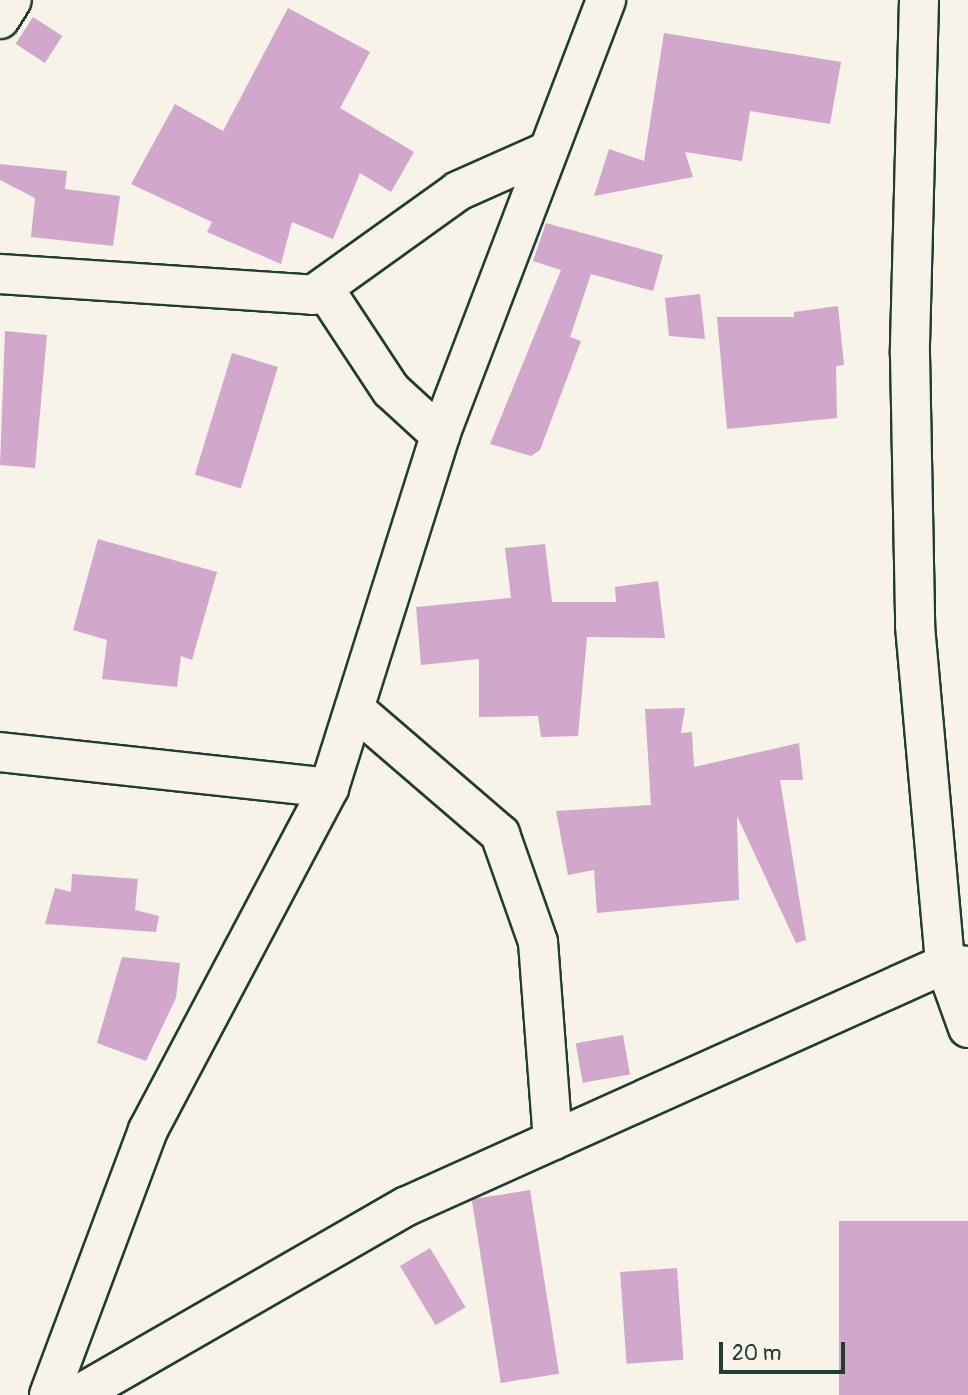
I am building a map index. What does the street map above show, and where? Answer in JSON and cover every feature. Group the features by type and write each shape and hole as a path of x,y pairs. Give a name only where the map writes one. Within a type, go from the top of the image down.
{"street":[{"path":"0,19 12,0"},
{"path":"50,1395 148,1130 329,788 357,711 440,435 606,0"},
{"path":"919,0 910,354 915,626 956,965 968,1028"},
{"path":"0,274 262,295 325,290 458,191 548,151"},
{"path":"325,290 391,390 440,435"},
{"path":"357,711 500,834 538,942 553,1140"},
{"path":"0,752 329,788"},
{"path":"78,1395 407,1206 956,965"}],"building":[{"path":"288,8 370,52 340,108 414,152 391,192 360,173 333,239 292,222 281,264 207,232 212,222 131,184 175,104 223,131"},
{"path":"33,17 62,36 45,63 16,44"},
{"path":"664,33 841,62 830,124 750,111 742,161 685,152 693,177 594,196 609,149 644,161"},
{"path":"0,164 67,171 65,189 120,196 113,246 31,237 35,198 0,180"},
{"path":"546,223 663,255 653,291 591,274 570,337 581,341 540,450 531,456 490,444 561,270 533,261"},
{"path":"700,294 705,339 669,336 665,298"},
{"path":"838,306 844,365 836,366 837,418 727,429 717,317 794,317 794,312"},
{"path":"5,331 47,335 35,468 0,465"},
{"path":"232,353 278,367 241,488 195,474"},
{"path":"98,539 217,572 192,660 181,656 177,687 102,679 107,640 73,630"},
{"path":"545,544 552,602 616,602 615,587 658,581 665,638 587,637 578,736 541,737 538,716 479,717 479,659 421,665 416,607 511,598 505,548"},
{"path":"685,708 681,733 692,732 694,767 799,743 803,780 780,780 806,940 796,943 737,816 739,900 597,913 594,870 568,875 556,811 651,805 645,709"},
{"path":"72,874 138,879 135,910 159,916 156,932 45,924 55,888 71,892"},
{"path":"122,957 180,963 176,998 146,1061 97,1043"},
{"path":"623,1035 630,1074 583,1083 576,1043"},
{"path":"530,1190 559,1374 501,1383 472,1199"},
{"path":"839,1221 968,1221 968,1395 839,1395"},
{"path":"430,1248 466,1307 436,1325 400,1266"},
{"path":"677,1268 683,1360 627,1364 620,1272"}]}
